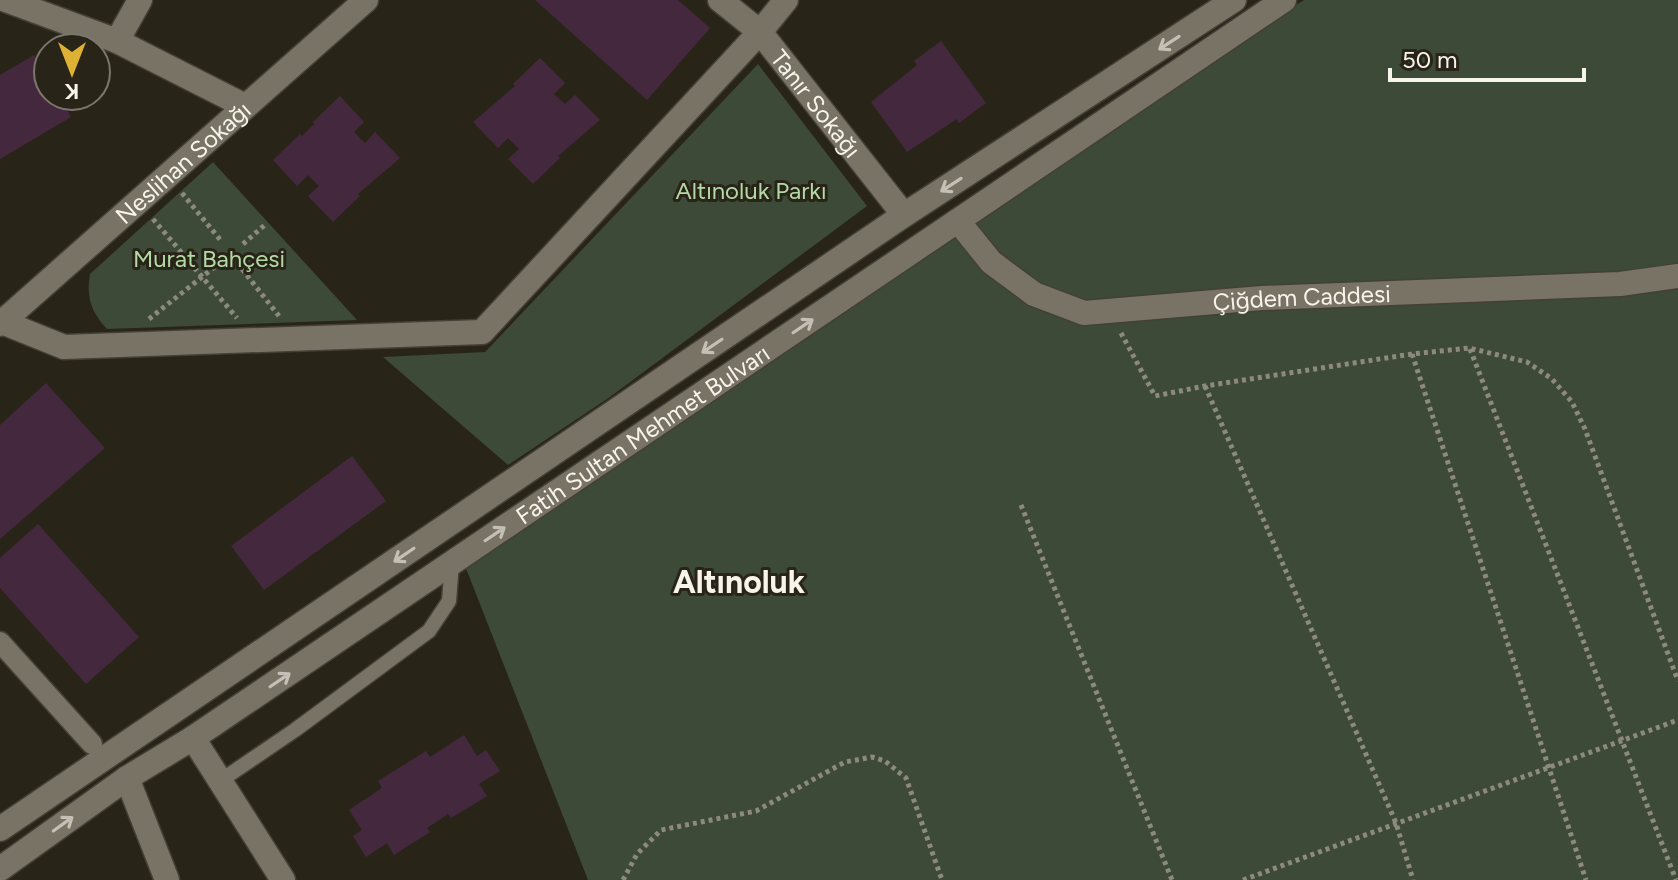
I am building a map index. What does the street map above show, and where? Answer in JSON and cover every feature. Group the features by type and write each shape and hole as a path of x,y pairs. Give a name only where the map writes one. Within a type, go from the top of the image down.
{"street":[{"path":"6,0 117,41 245,106"},
{"path":"117,41 140,0"},
{"name":"Neslihan Sokağı","path":"1,323 366,0"},
{"name":"Tanır Sokağı","path":"720,0 760,32 904,215"},
{"path":"1,323 64,347 482,332 760,32 786,0"},
{"name":"Fatih Sultan Mehmet Bulvarı","path":"0,829 904,215 1234,0"},
{"name":"Fatih Sultan Mehmet Bulvarı","path":"0,872 127,778 193,738 1284,0"},
{"name":"Çiğdem Caddesi","path":"958,221 991,262 1034,294 1084,313 1262,298 1620,284 1678,276"},
{"path":"0,642 92,744"},
{"path":"193,738 283,880"},
{"path":"127,778 167,880"},
{"path":"0,872 2,880"}],"lane":[{"path":"220,781 429,631 449,601 452,563"}],"path":[{"path":"181,192 222,242"},
{"path":"153,218 242,324"},
{"path":"243,244 267,223"},
{"path":"139,328 217,265"},
{"path":"242,269 285,323"},
{"path":"1109,311 1155,396 1412,354 1469,348 1527,362 1552,379 1572,402 1585,429 1678,681"},
{"path":"1469,348 1676,880"},
{"path":"1412,354 1586,880"},
{"path":"1205,386 1396,823 1413,880"},
{"path":"1021,505 1172,880"},
{"path":"1243,880 1678,720"},
{"path":"623,880 637,854 661,830 756,811 845,762 872,757 885,761 906,778 942,880"}],"green space":[{"path":"1304,0 1678,0 1678,880 588,880 458,548 1066,151"},
{"name":"Altınoluk Parkı","path":"758,64 867,206 610,397 508,465 383,357 485,352"},
{"name":"Murat Bahçesi","path":"213,162 357,320 107,329 91,304 90,274"}],"building":[{"path":"535,0 678,0 710,28 647,100"},
{"path":"941,41 986,103 959,123 957,119 907,152 871,102 917,65 914,61"},
{"path":"32,56 32,112 68,112 71,117 0,159 0,75"},
{"path":"540,58 565,83 554,94 565,104 575,95 600,120 558,156 560,158 533,184 508,159 519,149 508,138 498,148 473,122 515,86 513,84"},
{"path":"340,96 364,122 354,132 365,143 375,132 400,158 358,194 360,196 333,222 308,196 319,186 308,175 297,186 273,160 300,134 302,136"},
{"path":"46,383 105,448 0,539 0,425"},
{"path":"352,456 386,501 264,590 231,546"},
{"path":"38,524 139,637 86,684 0,588 0,558"},
{"path":"464,735 477,756 486,750 500,771 479,784 487,796 451,818 448,814 427,828 430,832 394,855 387,843 366,857 353,836 362,830 349,810 382,788 378,781 426,751 430,757"}],"district":[{"name":"Altınoluk","path":"739,582"}]}
